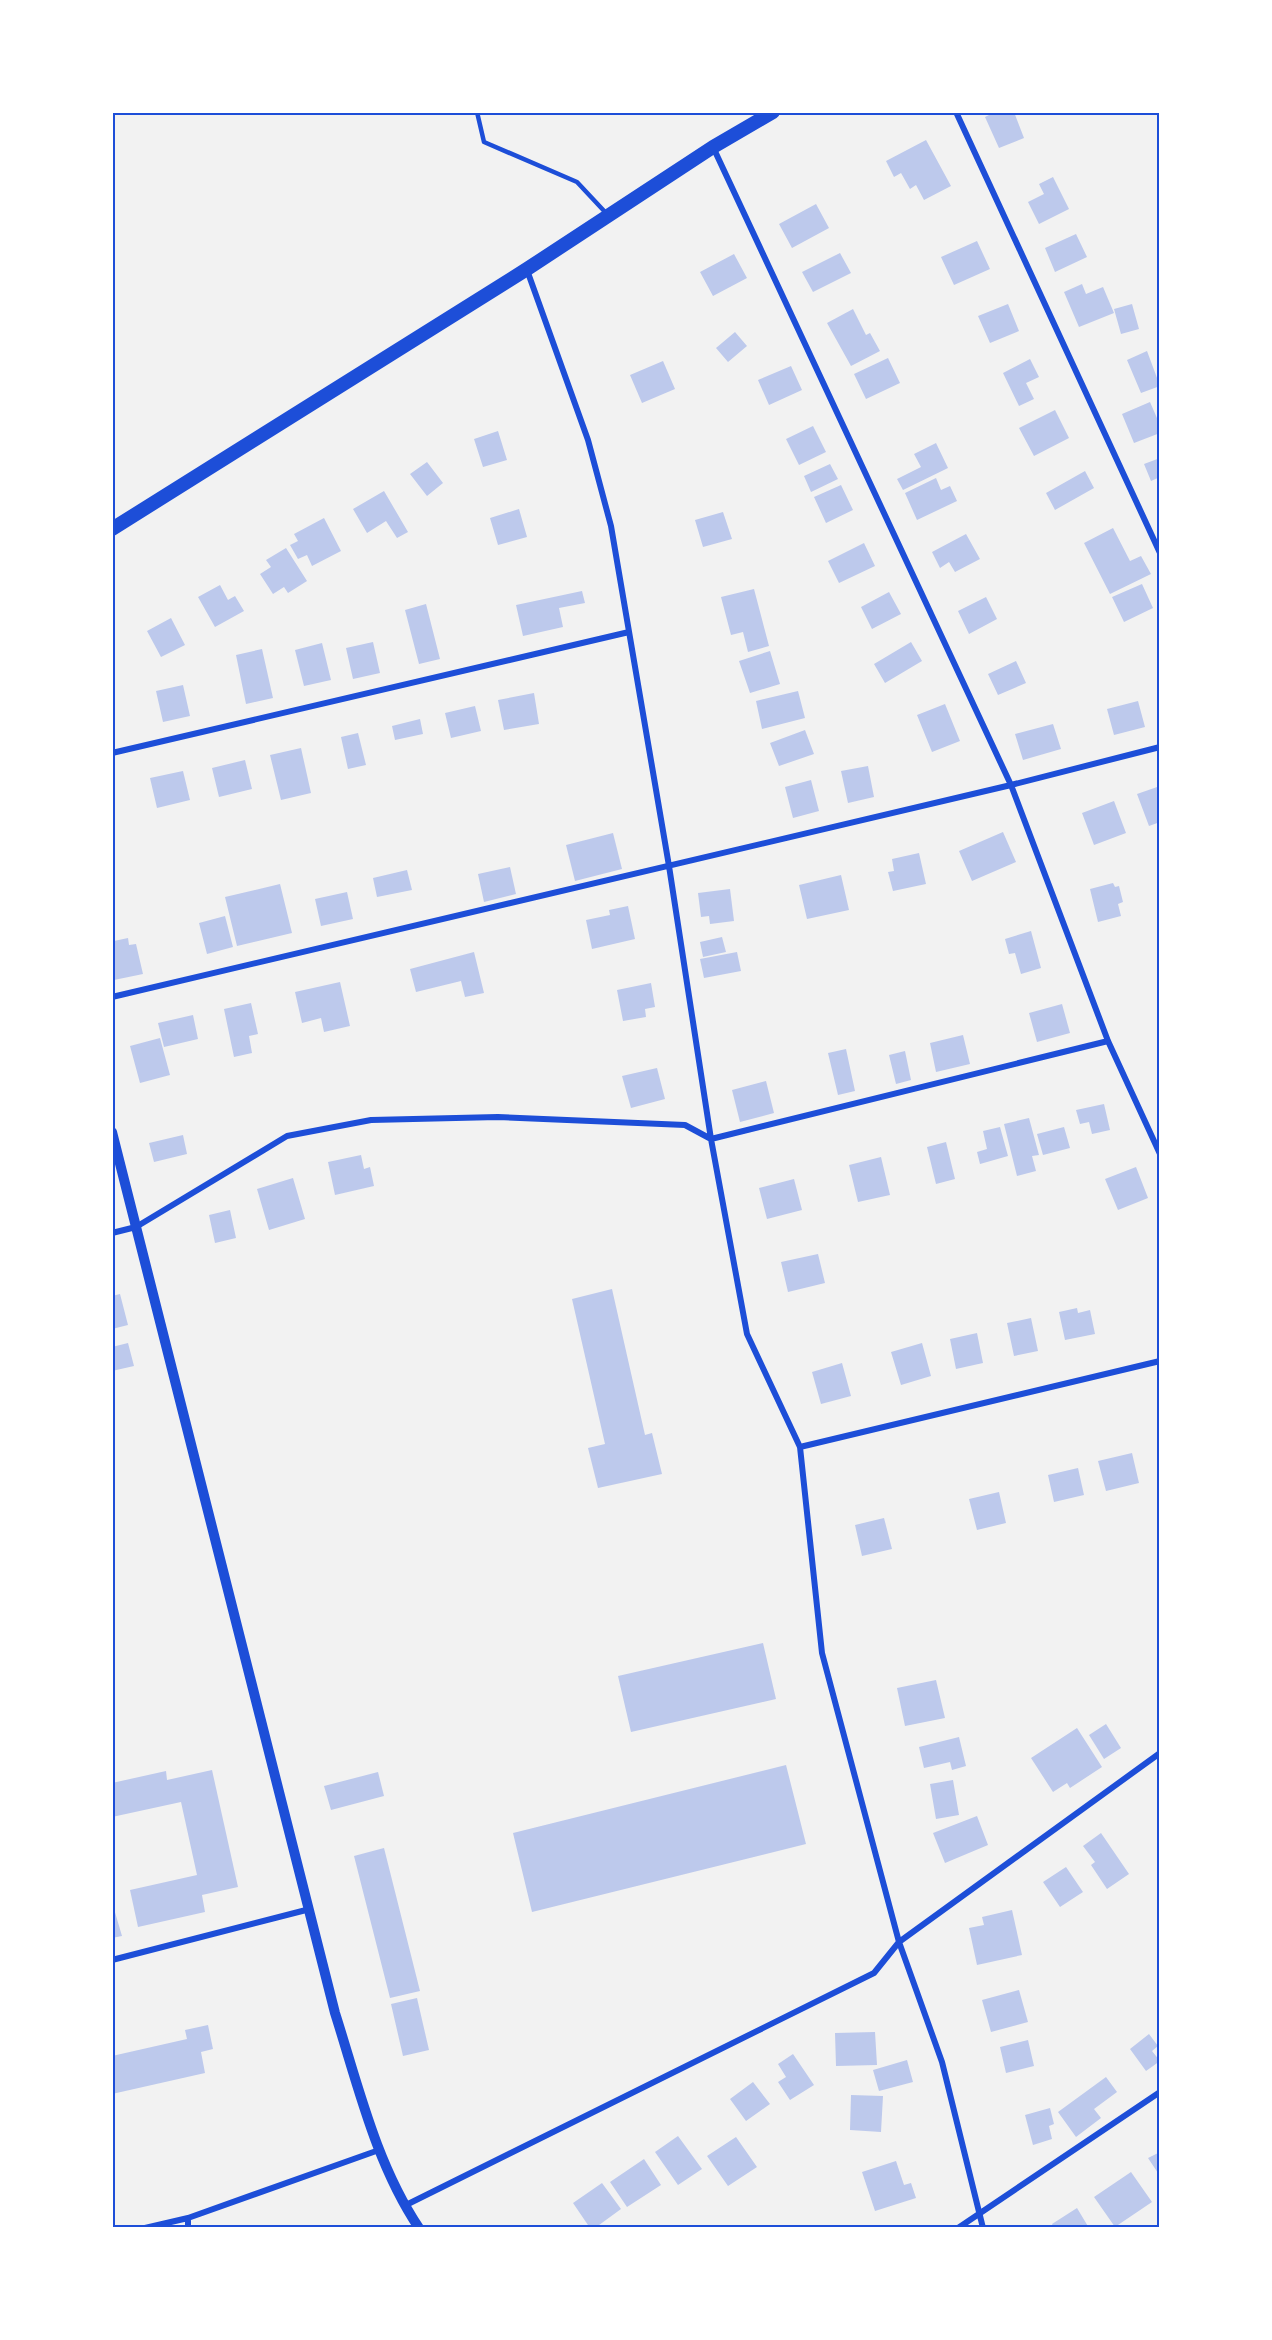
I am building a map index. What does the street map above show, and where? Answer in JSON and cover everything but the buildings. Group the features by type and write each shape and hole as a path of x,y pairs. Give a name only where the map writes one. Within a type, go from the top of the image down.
{"main road":[{"path":"112,529 527,268 713,147 773,112"}],"street":[{"path":"956,112 1160,553"},
{"path":"713,147 1011,785 1108,1041 1160,1154"},
{"path":"527,268 588,440 611,526 669,866 711,1139 747,1334 800,1447 822,1653 899,1942 942,2062 981,2211 983,2228"},
{"path":"112,753 628,632"},
{"path":"112,997 1011,785 1160,747"},
{"path":"112,1233 136,1227 287,1136 371,1120 498,1117 614,1120 685,1125 711,1139 1108,1041"},
{"path":"112,1132 311,1909 335,2013 379,2150 405,2206 419,2228"},
{"path":"800,1447 1160,1361"},
{"path":"405,2206 874,1973 899,1942 1160,1753"},
{"path":"112,1960 311,1909"},
{"path":"958,2228 1160,2092"},
{"path":"146,2228 188,2218 379,2150"},
{"path":"188,2218 188,2228"}],"lane":[{"path":"477,112 484,142 577,182 608,215"}]}
